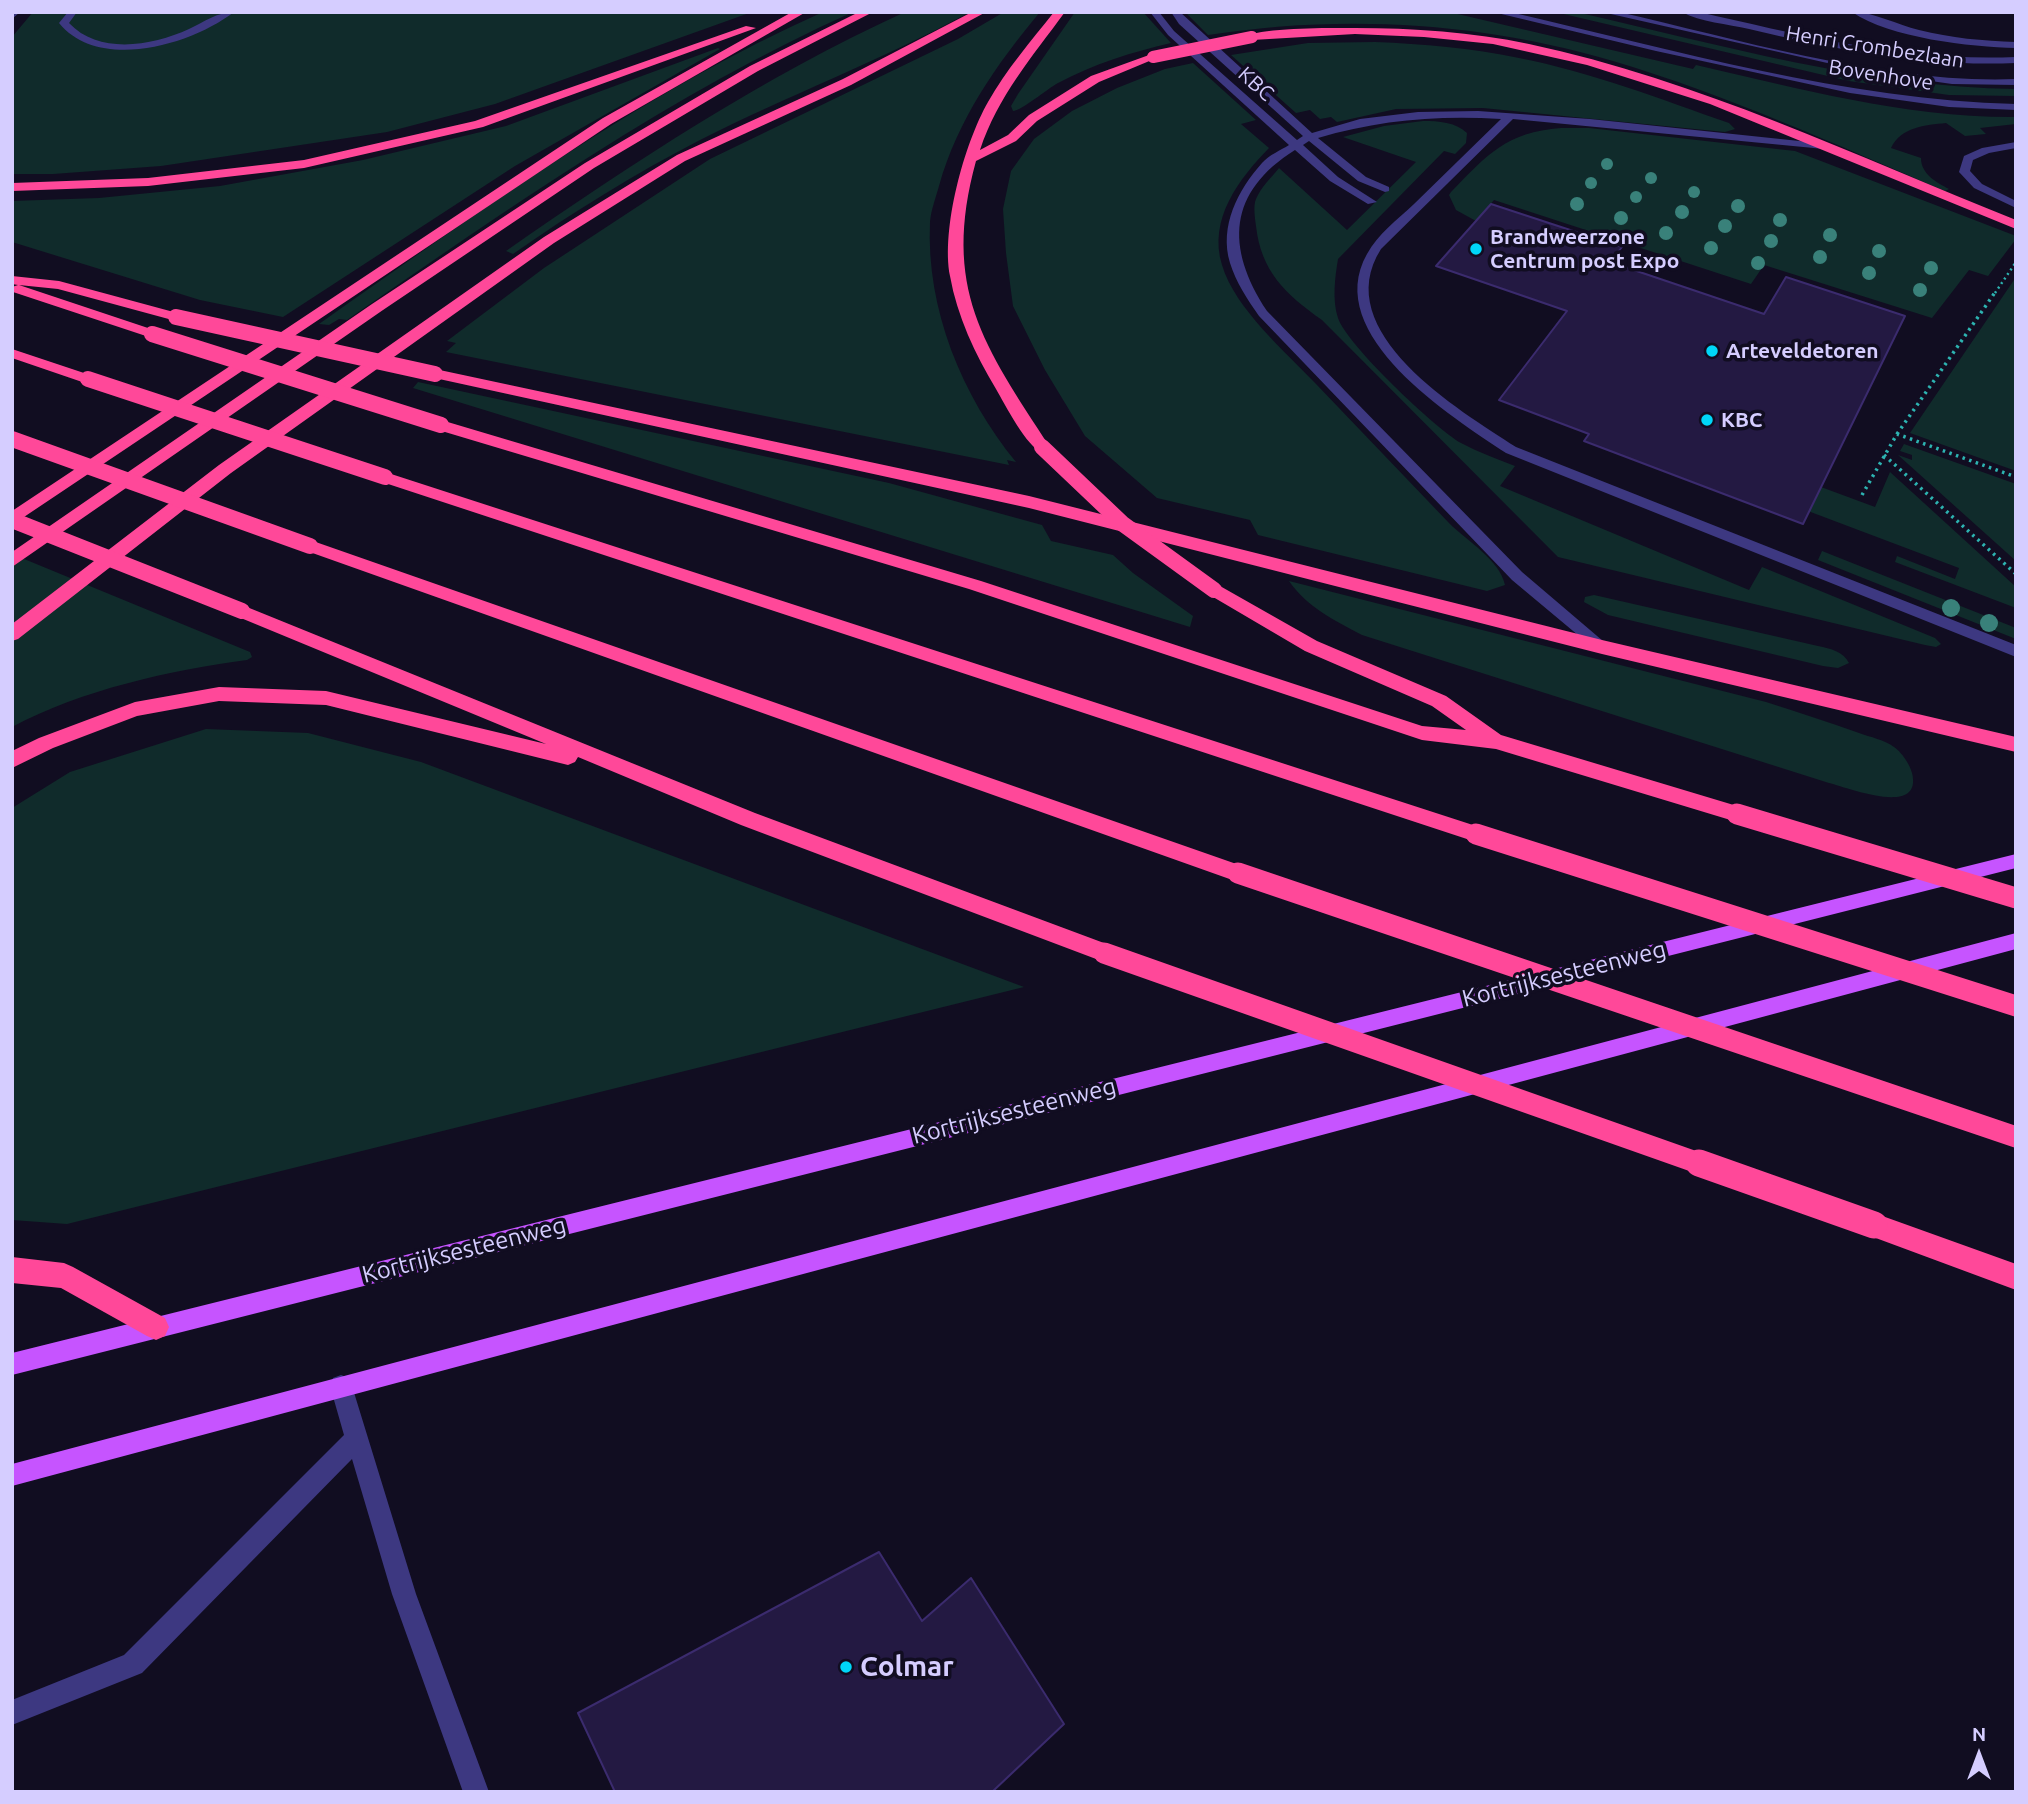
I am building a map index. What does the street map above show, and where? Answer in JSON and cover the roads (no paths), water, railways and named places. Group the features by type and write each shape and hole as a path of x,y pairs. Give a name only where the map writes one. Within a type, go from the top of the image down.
{"highway":[{"path":"12,187 148,182 317,161 479,124 791,12"},
{"path":"12,520 607,121 801,12"},
{"path":"12,561 518,211 669,115 808,39 868,12"},
{"path":"12,634 225,470 549,240 681,158 847,82 981,12"},
{"path":"1060,12 1019,63 993,104 971,159 958,206 957,275 986,359 1010,403 1042,447 1068,475 1149,546 1214,590 1311,646 1439,701 1496,741"},
{"path":"971,159 1012,138 1033,118 1095,79 1153,57 1251,37 1308,31 1361,30 1473,38 1527,47 1645,79 1757,119 2016,225"},
{"path":"12,280 59,285 176,317 1029,502 1602,647 2016,745"},
{"path":"12,287 441,425 975,585 1422,733 1496,741 2016,898"},
{"path":"12,352 1476,834 2016,1006"},
{"path":"12,439 310,547 1238,873 2016,1137"},
{"path":"12,520 242,611 748,819 1104,953 2016,1277"},
{"path":"12,760 46,743 135,709 219,694 326,698 561,755 657,791 748,819"},
{"path":"12,1270 64,1276 156,1327"}],"main road":[{"name":"Kortrijksesteenweg","path":"12,1364 2016,861"},
{"path":"12,1475 2016,942"}],"street":[{"path":"12,16 16,12"},
{"path":"73,12 64,23 71,35 93,43 118,46 150,44 185,35 230,12"},
{"name":"KBC","path":"1154,12 1171,33 1334,179 1372,202"},
{"name":"KBC","path":"1175,12 1182,22 1310,137 1362,178 1385,189"},
{"name":"Bovenhove","path":"1497,12 1846,90 1911,101 1975,107 2016,107"},
{"name":"Henri Crombezlaan","path":"1606,12 1794,55 1891,73 1959,81 2016,82"},
{"path":"1686,12 1874,51 1948,60 2016,60"},
{"path":"1856,12 1892,27 1969,44 2016,45"},
{"path":"1602,647 1517,576 1263,313 1242,282 1231,251 1233,221 1245,190 1267,164 1295,144 1310,137 1387,117 1456,114 1510,117 1824,146"},
{"path":"1510,117 1386,237 1368,262 1364,298 1374,328 1397,364 1437,402 1511,450 2016,651"},
{"path":"2016,145 1986,150 1968,158 1964,172 1978,186 2016,205"},
{"path":"341,1386 404,1594 476,1792"},
{"path":"12,1713 133,1664 357,1438"}],"place":[{"name":"Brandweerzone Centrum post Expo","path":"1476,249"},
{"name":"Arteveldetoren","path":"1712,351"},
{"name":"KBC","path":"1707,420"},
{"name":"Colmar","path":"846,1667"}]}
